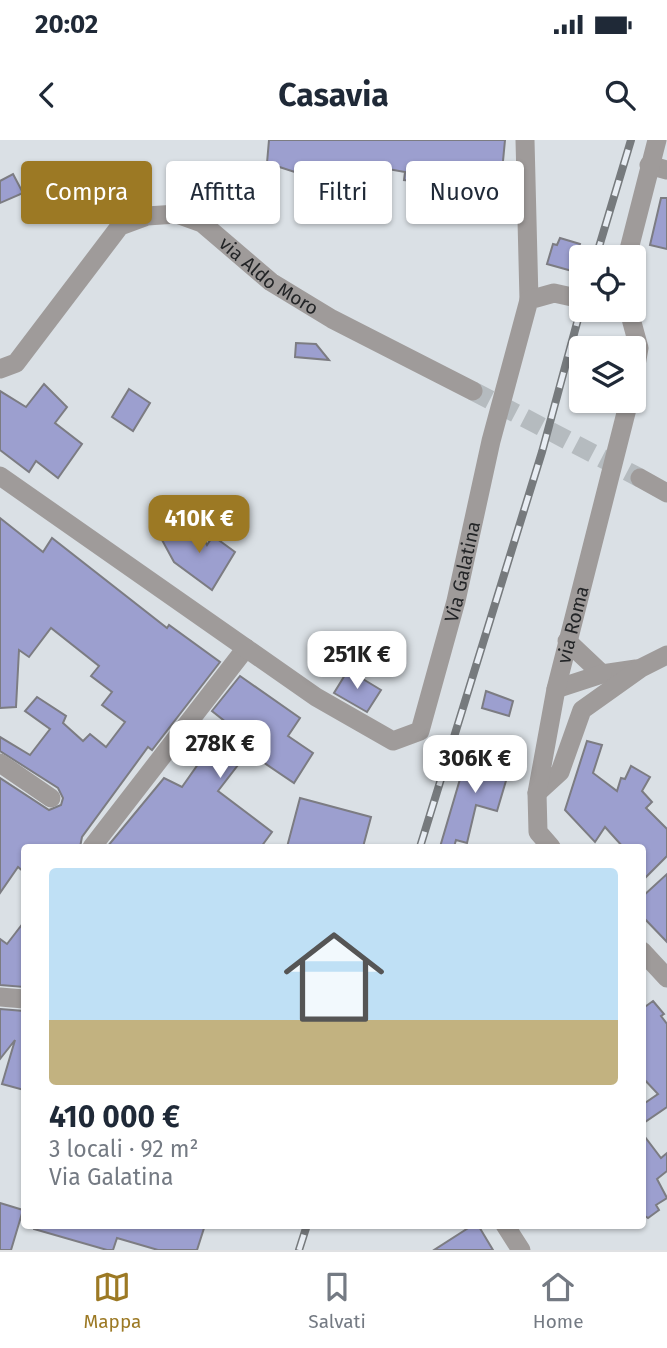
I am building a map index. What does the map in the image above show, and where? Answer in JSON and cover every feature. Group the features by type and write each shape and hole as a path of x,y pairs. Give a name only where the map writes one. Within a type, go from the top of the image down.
{"street":[{"path":"524,140 529,300 554,293 569,296"},
{"path":"631,245 658,168 657,140"},
{"name":"via Aldo Moro","path":"0,369 16,363 120,226 148,216 177,215 202,223 271,282 332,319 473,391"},
{"name":"Via Galatina","path":"0,476 316,697 393,741 420,732 456,601 494,429 529,300"},
{"name":"via Roma","path":"548,844 538,832 537,793 567,641 626,413"},
{"path":"640,478 667,493"},
{"path":"567,641 601,674"},
{"path":"94,844 246,648"},
{"path":"537,793 560,772 582,710 641,668 667,655"},
{"path":"556,689 601,674 641,668"},
{"path":"556,689 582,710"},
{"path":"0,763 51,798"},
{"path":"646,955 667,978"},
{"path":"0,997 21,999"},
{"path":"508,1229 521,1250"}],"building":[{"path":"269,140 505,140 503,161 406,161 406,180 405,172 392,170 392,161 294,161 294,172 280,167 280,161 267,161"},
{"path":"13,174 21,194 0,203 0,181"},
{"path":"661,198 667,198 667,249 650,245"},
{"path":"560,238 580,244 569,245 569,270 547,264 553,244 557,245"},
{"path":"296,343 316,344 329,360 295,357"},
{"path":"44,384 67,407 55,423 82,444 58,478 36,461 29,472 0,450 0,391 26,407"},
{"path":"129,389 150,403 133,431 112,417"},
{"path":"0,518 43,552 52,538 167,628 169,625 220,662 152,750 148,747 82,837 81,844 21,844 21,870 18,867 0,893 0,778 49,810 61,805 63,798 58,788 0,751 0,737 30,755 50,729 25,711 37,697 66,716 63,723 83,741 90,734 106,747 125,722 102,705 112,692 91,676 99,666 51,628 29,657 19,650 16,707 0,708"},
{"path":"195,522 207,545 213,536 235,552 212,590 174,562 162,540"},
{"path":"348,670 381,690 367,712 334,693"},
{"path":"240,676 300,718 288,736 313,753 294,783 248,752 218,791 272,832 263,844 109,844 164,778 182,787 227,723 212,711"},
{"path":"486,691 513,701 509,716 482,708"},
{"path":"587,741 602,745 593,773 617,791 621,778 625,779 631,766 650,777 642,791 652,802 646,808 667,829 667,856 646,877 646,844 620,844 605,827 595,842 565,810"},
{"path":"468,752 511,764 497,811 476,805 467,843 456,840 455,844 441,844"},
{"path":"300,798 371,817 364,844 288,844"},
{"path":"667,874 667,942 646,920 646,893"},
{"path":"21,926 21,987 0,985 0,939 7,944"},
{"path":"653,1001 664,1014 661,1016 667,1024 667,1107 646,1121 646,1102 658,1094 646,1081 646,1006"},
{"path":"0,1009 21,1011 21,1089 2,1084 15,1040 0,1059"},
{"path":"646,1138 661,1158 667,1153 667,1171 657,1179 667,1198 656,1205 659,1210 648,1218"},
{"path":"0,1203 21,1209 21,1217 11,1250 0,1250"},
{"path":"34,1229 204,1229 197,1250 158,1250 117,1238 113,1250"},
{"path":"467,1229 480,1229 493,1250 434,1250"}],"tunnel":[{"path":"473,391 640,478"}],"railway":[{"path":"600,245 631,140"},
{"path":"421,844 542,452 577,322"},
{"path":"299,1250 306,1229"}]}
